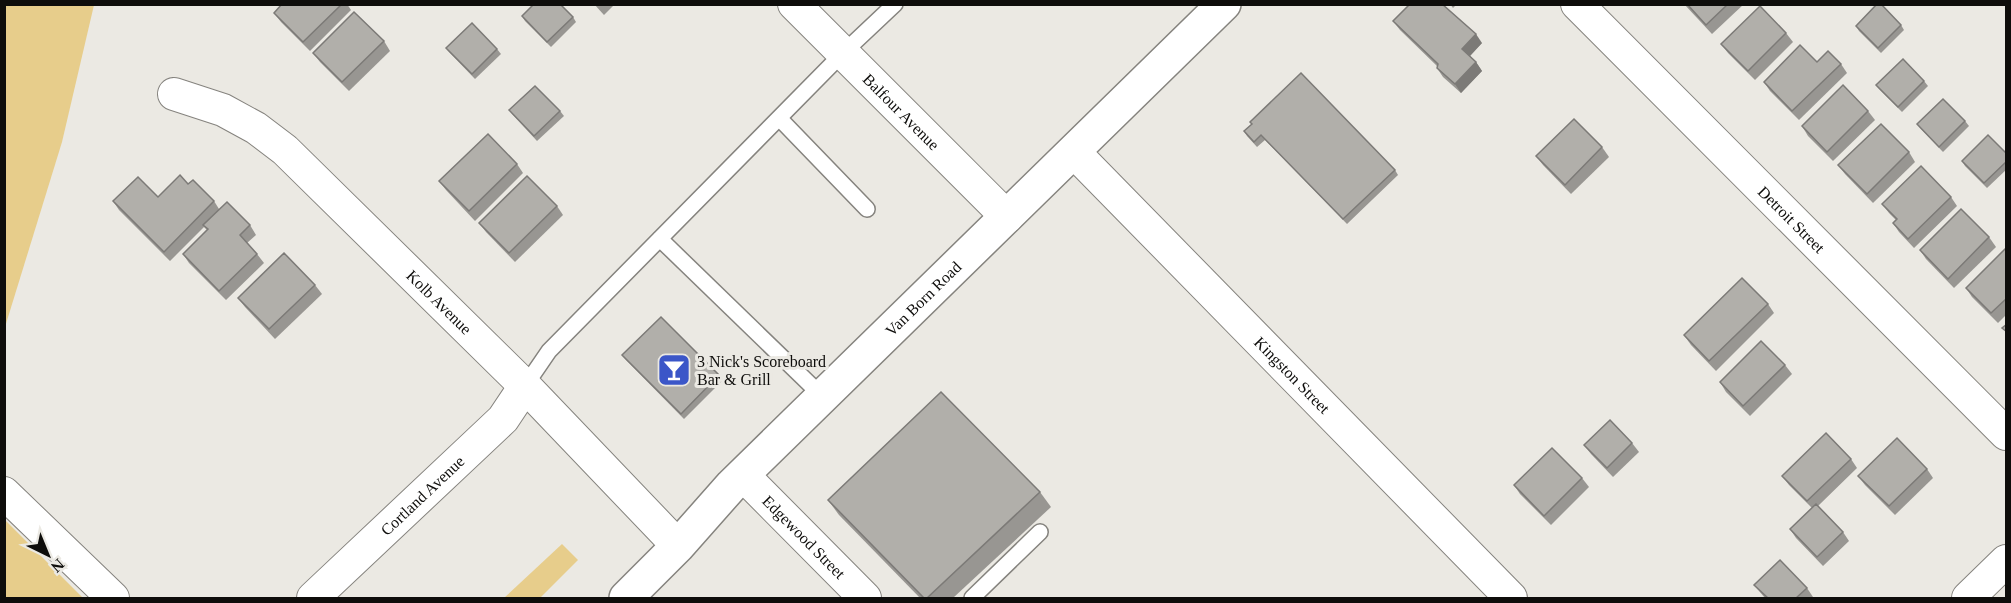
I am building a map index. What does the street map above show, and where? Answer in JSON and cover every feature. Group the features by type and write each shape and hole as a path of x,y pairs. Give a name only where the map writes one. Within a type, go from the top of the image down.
{"main road":[{"name":"Van Born Road","path":"626,598 678,546 743,475 1224,4"}],"street":[{"name":"Balfour Avenue","path":"794,4 1007,217"},
{"name":"Detroit Street","path":"1578,5 2007,434"},
{"name":"Kolb Avenue","path":"174,94 223,110 256,128 285,150 525,386 678,546"},
{"name":"Kingston Street","path":"1074,152 1511,598"},
{"name":"Cortland Avenue","path":"313,598 503,418 525,386"},
{"name":"Edgewood Street","path":"743,475 865,598"},
{"path":"4,493 113,598"},
{"path":"1968,598 2007,561"}],"lane":[{"path":"525,386 549,351 843,53 895,4"},
{"path":"780,119 867,209"},
{"path":"660,239 823,397"},
{"path":"972,598 1040,532"}],"shaded area":[{"path":"5,4 94,5 62,142 5,327"},
{"path":"5,520 83,598 5,598"},
{"path":"562,544 578,560 540,598 504,598"}],"building":[{"path":"282,4 342,4 303,42 274,13"},
{"path":"534,4 560,4 573,17 547,42 522,16"},
{"path":"1410,4 1442,4 1476,34 1462,49 1476,62 1455,84 1437,68 1438,64 1393,21"},
{"path":"1687,4 1728,4 1706,25"},
{"path":"1877,4 1881,4 1901,25 1878,48 1856,26"},
{"path":"1760,6 1786,33 1748,71 1721,44"},
{"path":"354,12 384,41 342,82 313,53"},
{"path":"472,23 497,49 472,74 446,48"},
{"path":"1800,45 1817,62 1828,51 1841,64 1792,111 1764,82"},
{"path":"1903,59 1924,81 1898,107 1876,85"},
{"path":"1301,73 1395,170 1343,219 1261,135 1254,142 1244,131 1252,124 1250,122"},
{"path":"1843,85 1868,111 1827,152 1802,126"},
{"path":"535,86 560,111 534,136 509,110"},
{"path":"1943,99 1965,121 1939,147 1917,124"},
{"path":"1574,119 1602,147 1565,185 1536,156"},
{"path":"1881,124 1909,152 1867,194 1838,165"},
{"path":"488,134 517,164 469,211 439,181"},
{"path":"1988,135 2007,154 2007,161 1984,183 1962,161"},
{"path":"1921,166 1951,197 1908,239 1893,223 1897,219 1882,204"},
{"path":"180,175 188,184 193,180 214,201 164,252 113,201 138,177 158,197"},
{"path":"527,176 557,206 509,253 479,223"},
{"path":"227,202 250,225 240,235 257,254 219,291 183,254 208,229 203,225"},
{"path":"1961,209 1989,237 1948,279 1920,250"},
{"path":"2007,247 2007,298 1991,313 1966,288"},
{"path":"284,253 315,285 269,329 238,298"},
{"path":"1742,278 1768,304 1709,361 1684,335"},
{"name":"3 Nick's Scoreboard Bar & Grill","path":"661,317 719,375 681,414 622,355"},
{"path":"1761,341 1785,365 1743,406 1720,382"},
{"path":"941,392 1040,492 927,598 924,598 828,500"},
{"path":"1610,420 1632,443 1607,468 1584,445"},
{"path":"1826,433 1851,459 1807,501 1782,476"},
{"path":"1897,438 1927,469 1889,506 1858,476"},
{"path":"1552,448 1582,478 1544,516 1514,485"},
{"path":"1816,504 1843,532 1817,557 1790,529"},
{"path":"1780,560 1807,588 1796,598 1768,598 1754,585"}],"place":[{"name":"3 Nick's Scoreboard Bar & Grill","path":"674,370"}]}
